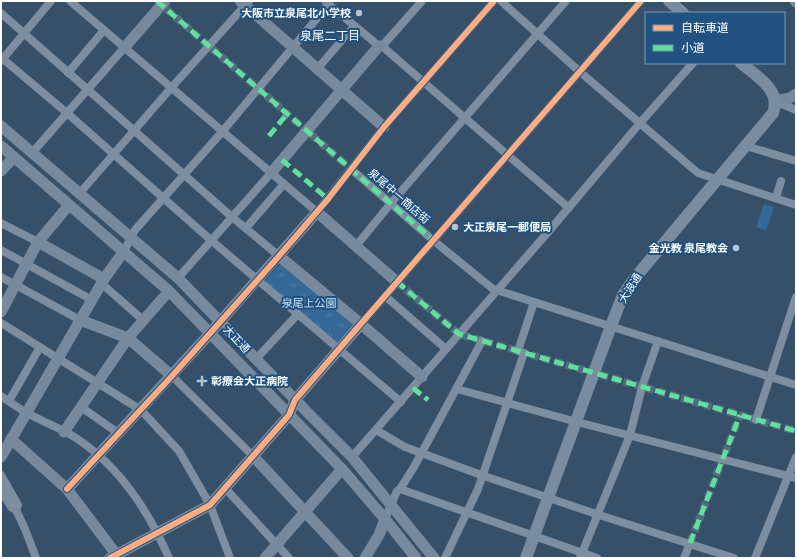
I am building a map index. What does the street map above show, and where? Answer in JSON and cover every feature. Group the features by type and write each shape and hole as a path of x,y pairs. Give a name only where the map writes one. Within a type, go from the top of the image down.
{"main road":[{"path":"669,1 682,12"},
{"path":"742,64 768,86 774,95 775,101"},
{"name":"大浪通","path":"526,558 623,295 717,179 770,118 775,107 775,101"}],"street":[{"path":"51,1 2,60 67,113 257,280 401,402"},
{"path":"70,1 397,282"},
{"path":"32,153 165,1"},
{"path":"178,278 271,173 341,89 422,1"},
{"path":"67,489 172,376 279,256 317,212 384,127 494,1"},
{"path":"501,1 698,173 776,198 795,202"},
{"path":"356,246 391,203 566,1"},
{"path":"11,439 67,489 115,557 210,505 289,415 295,400 641,1"},
{"path":"79,194 245,2 293,47 384,127"},
{"path":"1,457 102,281 124,251 135,230 222,132 293,47 327,2 354,26 383,48 423,84 569,208"},
{"path":"1,13 232,217 361,324 422,377"},
{"path":"318,68 354,26"},
{"path":"68,73 104,30"},
{"path":"352,457 692,64"},
{"path":"775,101 790,98 796,94"},
{"path":"775,101 796,109"},
{"name":"大正通","path":"1,126 130,239 178,278 352,457 434,558"},
{"name":"大正通","path":"1,146 169,290 342,469 416,558"},
{"path":"746,146 796,161"},
{"path":"1,171 14,157"},
{"name":"泉尾中一商店街","path":"351,169 477,277 497,291 796,385"},
{"path":"776,198 781,181"},
{"path":"246,228 284,184"},
{"path":"1,312 38,242 69,205"},
{"path":"1,223 38,242 102,281 143,320"},
{"path":"1,250 92,300"},
{"path":"1,277 80,320 128,338 172,376 253,456 348,558"},
{"path":"64,432 128,338 169,290"},
{"path":"385,296 446,349"},
{"path":"756,420 796,297"},
{"path":"445,558 484,476 508,403 534,302"},
{"path":"256,359 298,314"},
{"path":"1,323 141,410 179,452 210,505 230,558"},
{"path":"365,558 379,535 397,491 400,489 422,453 482,341"},
{"path":"581,556 630,434 642,387 658,341"},
{"path":"9,401 40,347"},
{"path":"457,389 577,422 630,434 792,477"},
{"path":"1,396 26,412 76,438 98,455 130,489 158,533 169,558"},
{"path":"81,407 118,433"},
{"path":"376,430 405,447 484,476 598,515 734,558"},
{"path":"755,558 792,477 796,457"},
{"path":"265,558 342,469"},
{"path":"1,475 18,505 16,510"},
{"path":"225,488 289,558"},
{"path":"400,489 534,537 581,556 597,558"},
{"path":"1,490 11,507 16,510 36,558"},
{"path":"684,558 690,543"}],"green space":[{"path":"764,204 774,207 766,231 756,227"},
{"name":"泉尾上公園","path":"282,264 353,322 353,327 340,342 337,342 266,284 265,280 279,265"}],"tunnel":[{"path":"157,1 351,169"},
{"path":"397,282 459,334 796,431"},
{"path":"690,543 740,415"}],"marked path":[{"path":"157,1 434,241"},
{"path":"269,136 287,114"},
{"path":"282,160 328,199"},
{"path":"397,282 459,334 796,431"},
{"path":"413,388 428,400"},
{"path":"690,543 740,415"}],"cycle path":[{"path":"67,489 172,376 279,256 328,199 384,127 494,1"},
{"path":"110,558 210,505 289,415 295,400 641,1"}],"place":[{"name":"大阪市立泉尾北小学校","path":"359,13"},
{"name":"大正泉尾一郵便局","path":"455,227"},
{"name":"金光教 泉尾教会","path":"736,248"},
{"name":"彰療会大正病院","path":"202,381"}],"district":[{"name":"泉尾二丁目","path":"330,36"}]}
